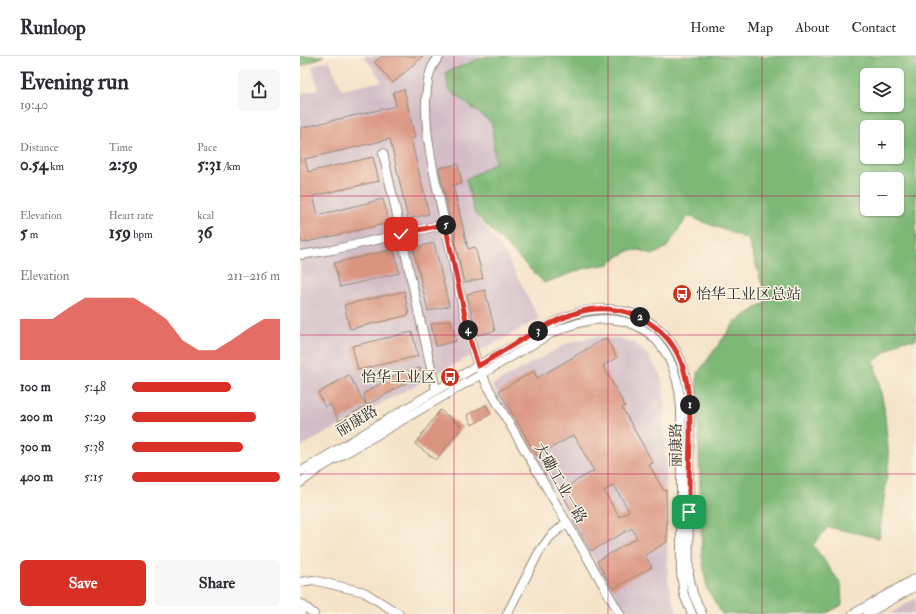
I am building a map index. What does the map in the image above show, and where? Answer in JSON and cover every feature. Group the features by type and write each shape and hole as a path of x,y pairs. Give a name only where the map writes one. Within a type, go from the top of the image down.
{"street":[{"name":"大磡工业一路","path":"440,56 430,69 427,87 426,111 435,178 471,343 479,369 620,614"},
{"path":"383,153 436,390"},
{"path":"300,255 332,250 445,224"},
{"name":"丽康路","path":"300,483 320,468 548,326 581,311 611,309 628,312 653,324 666,336 682,362 688,388 689,575 693,594 702,614"},
{"name":"丽康路","path":"300,472 436,390 552,333 587,320 606,319 625,322 643,329 661,345 667,352 674,370 680,399 681,574 684,595 692,614"},
{"path":"507,614 539,552 547,541 567,522"},
{"path":"853,614 916,578"},
{"path":"300,582 313,580 364,592 400,614"},
{"path":"867,614 916,586"},
{"path":"300,603 314,614"}],"shaded area":[{"path":"364,56 484,56 486,58 446,72 448,89 492,123 495,163 466,179 475,214 506,255 539,319 300,447 300,94 318,89 312,66 329,60 342,90 382,81"},
{"path":"591,337 618,338 635,343 650,358 661,377 664,392 668,578 672,598 678,614 626,614 492,385 566,344"},
{"path":"916,598 916,614 890,614"}],"green space":[{"path":"300,56 324,56 300,67"},
{"path":"487,56 916,56 916,340 902,340 874,361 884,407 889,458 879,538 828,527 813,545 841,584 842,605 825,614 722,614 707,589 702,556 697,374 735,322 767,301 748,239 688,216 667,247 653,255 640,250 629,251 619,256 609,264 586,268 544,283 475,214 466,179 495,163 492,123 448,89 446,72"}],"building":[{"path":"382,56 423,56 393,83 374,62"},
{"path":"404,89 415,138 411,139 429,214 408,219 390,139 305,159 308,172 373,157 379,181 313,196 318,215 383,199 389,223 302,243 300,236 300,128 396,106 393,92"},
{"path":"458,164 462,183 453,185 468,249 475,247 483,278 464,283 439,168"},
{"path":"434,243 449,306 428,311 413,248"},
{"path":"394,249 399,273 340,287 334,263"},
{"path":"485,290 495,331 477,335 467,294"},
{"path":"404,291 409,315 350,329 344,305"},
{"path":"451,320 456,341 436,346 431,324"},
{"path":"412,332 418,356 358,370 352,346"},
{"path":"606,338 617,358 603,366 625,406 622,408 653,463 649,465 664,491 666,490 667,542 645,555 652,567 613,589 597,561 637,538 632,528 591,551 573,520 576,518 560,490 594,471 574,435 537,456 499,391 534,371 537,378","holes":["614,485 629,511 619,517 604,491"]},
{"path":"420,368 422,374 339,421 330,404 325,407 318,393 349,375 366,405 364,393 394,376"},
{"path":"486,405 491,414 472,425 467,415"},
{"path":"440,410 462,427 436,460 415,444"}],"place":[{"name":"怡华工业区总站","path":"682,294"},
{"name":"怡华工业区","path":"450,377"}],"route":[{"path":"401,234 445,224 471,343 478,366 548,326 567,316 581,311 598,309 620,310 628,312 653,324 660,330 670,340 677,352 682,362 687,381 690,404 689,512"}]}
